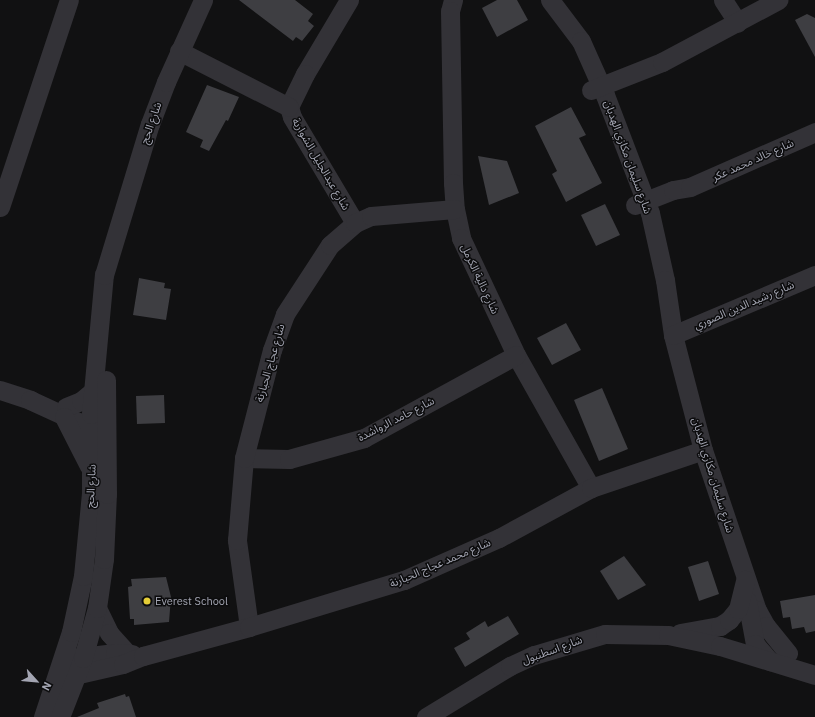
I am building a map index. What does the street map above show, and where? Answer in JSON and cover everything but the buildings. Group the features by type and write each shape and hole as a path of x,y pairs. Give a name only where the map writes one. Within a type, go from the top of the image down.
{"street":[{"path":"0,207 69,0"},
{"name":"شارع الحج","path":"60,717 81,666 97,608 106,520 98,420 93,391 104,275 141,153 179,51 203,0"},
{"name":"شارع عبدالجليل الشواربة","path":"349,0 305,74 289,107 292,117 355,222"},
{"name":"شارع دالية الكرمل","path":"453,0 450,11 455,209 461,238 472,265 516,355 591,488"},
{"name":"شارع سليمان مكازي الهدبان","path":"550,0 567,25 570,46 598,93 622,160 642,209 659,282 667,298 673,335 703,450 745,580 766,626 788,653"},
{"path":"723,0 738,24"},
{"path":"598,93 738,24 778,0"},
{"path":"179,51 289,107"},
{"name":"شارع خالد محمد عكر","path":"642,209 673,202 690,187 815,132"},
{"name":"شارع عجاج الحبارنة","path":"249,627 237,540 244,458 272,350 285,314 330,245 355,222 371,216 455,209"},
{"name":"شارع الحج","path":"43,717 60,666 83,576 92,473 114,271 112,251"},
{"name":"شارع رشيد الدين الصوري","path":"673,335 815,275"},
{"name":"شارع حامد الرواشدة","path":"244,458 289,459 364,438 516,355"},
{"path":"0,390 65,412 98,420"},
{"path":"65,412 93,391"},
{"path":"65,412 92,473"},
{"name":"شارع محمد عجاج الحبارنة","path":"60,666 123,664 135,654 249,627 404,580 499,538 591,488 703,450"},
{"path":"668,635 720,626 729,620 738,609 745,580"},
{"name":"شارع سليمان مكازي الهدبان","path":"745,580 755,644"},
{"path":"97,608 108,633 135,654"},
{"name":"شارع اسطنبول","path":"426,717 510,666 558,646 605,634 722,636 788,653 815,663"},
{"name":"شارع اسطنبول","path":"668,635 720,646 815,675"},
{"path":"755,644 770,661"}],"place":[{"name":"Everest School","path":"147,601"}]}
